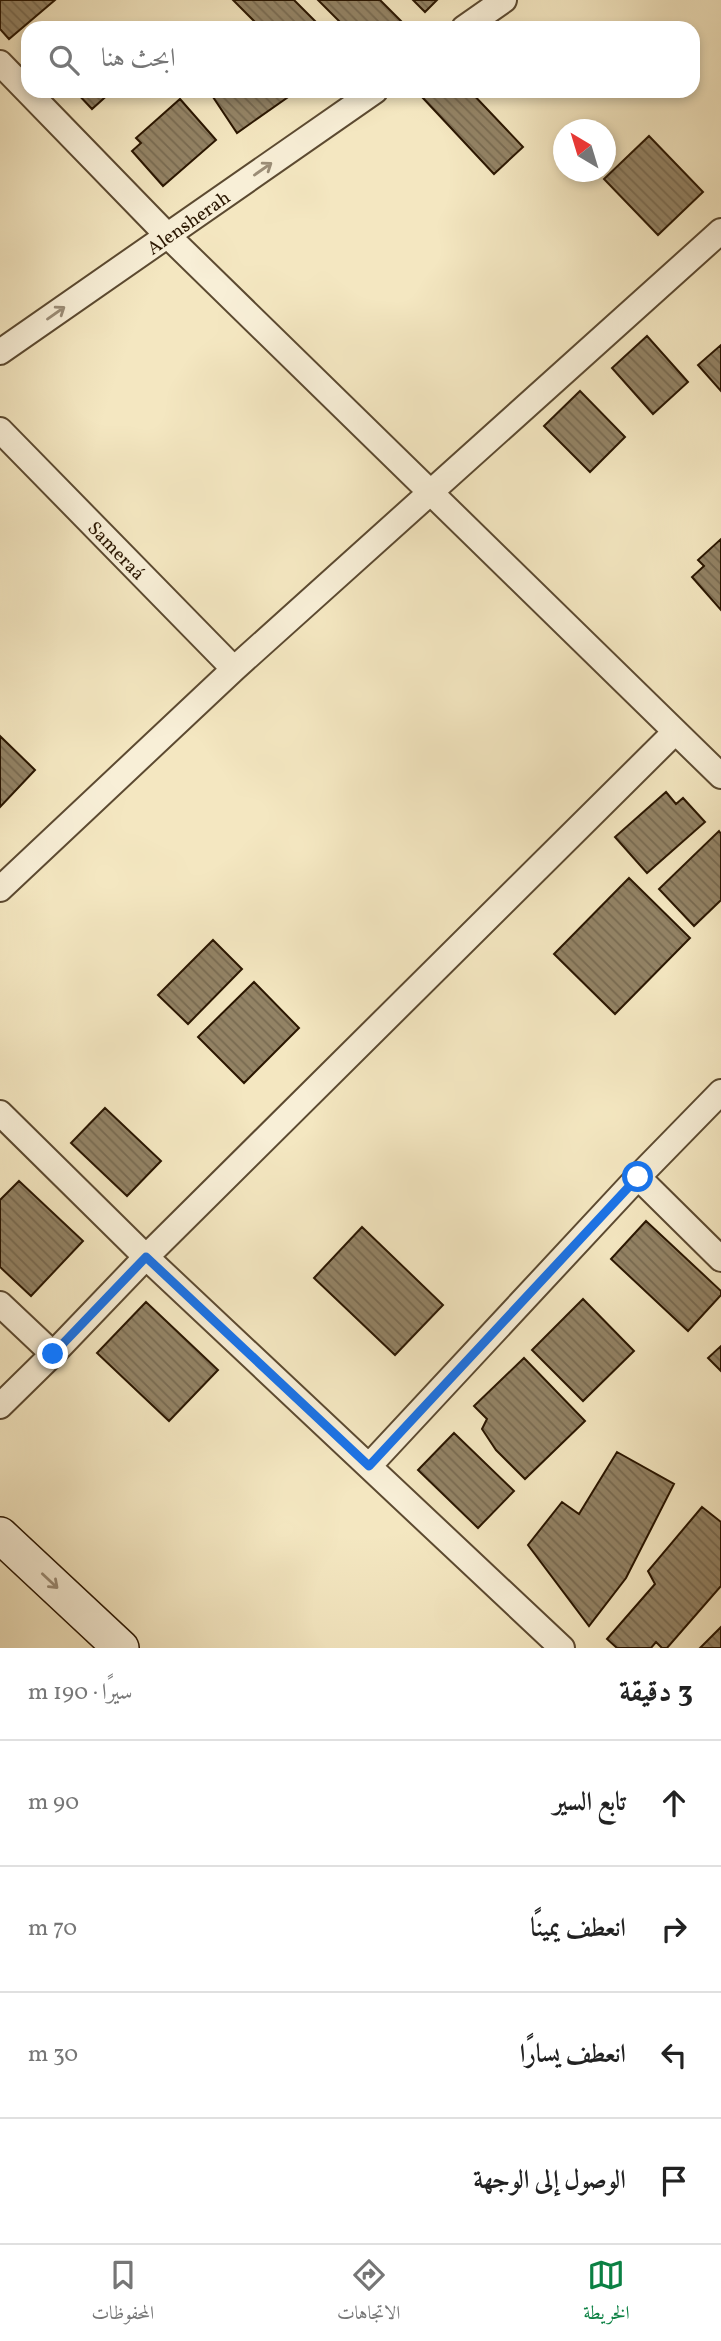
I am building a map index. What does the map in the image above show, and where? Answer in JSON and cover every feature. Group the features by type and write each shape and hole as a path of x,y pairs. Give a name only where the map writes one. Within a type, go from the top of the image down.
{"main road":[{"path":"0,1535 121,1648"}],"street":[{"path":"474,21 504,0"},
{"path":"0,62 21,84"},
{"path":"35,98 168,236 721,776"},
{"name":"Alensherah","path":"0,352 365,98"},
{"path":"0,889 234,670 721,231"},
{"name":"Sameraá","path":"0,430 234,670"},
{"path":"0,1406 146,1257 675,732"},
{"path":"369,1466 638,1177 721,1092"},
{"path":"0,1113 146,1257 562,1648"},
{"path":"638,1177 721,1259"},
{"path":"0,1304 53,1354"}],"building":[{"path":"0,0 55,0 30,21 21,21 21,29 9,39 0,29"},
{"path":"233,0 294,0 315,21 254,21"},
{"path":"318,0 380,0 401,21 339,21"},
{"path":"413,0 437,0 425,12"},
{"path":"82,98 104,98 92,109"},
{"path":"214,98 287,98 237,133"},
{"path":"423,98 477,98 523,147 494,174"},
{"path":"180,99 216,140 163,186 132,151 141,143 136,138"},
{"path":"649,136 703,192 658,235 607,182 616,182 616,168"},
{"path":"647,336 688,382 653,414 612,368"},
{"path":"721,345 721,391 698,365"},
{"path":"580,391 625,437 590,472 544,426"},
{"path":"721,539 721,610 692,577 704,566 698,560"},
{"path":"0,736 35,770 0,807"},
{"path":"666,792 676,804 683,798 705,822 647,873 615,837"},
{"path":"719,831 721,900 694,926 659,889"},
{"path":"629,878 690,938 615,1014 554,954"},
{"path":"213,940 242,969 188,1024 158,995"},
{"path":"254,982 299,1028 244,1083 198,1037"},
{"path":"105,1108 161,1161 127,1196 71,1143"},
{"path":"19,1181 83,1241 31,1296 0,1267 0,1200"},
{"path":"646,1221 721,1291 721,1295 688,1331 611,1259"},
{"path":"362,1227 443,1305 395,1355 314,1278"},
{"path":"583,1299 634,1351 583,1401 532,1350"},
{"path":"146,1302 218,1370 169,1421 97,1353"},
{"path":"721,1346 721,1371 708,1358"},
{"path":"524,1358 585,1421 525,1479 496,1450 482,1429 487,1419 474,1406"},
{"path":"454,1433 514,1491 478,1528 418,1470"},
{"path":"617,1452 674,1484 626,1578 589,1626 528,1545 562,1502 579,1514"},
{"path":"702,1507 721,1522 721,1586 667,1648 662,1648 656,1642 651,1648 617,1648 607,1639 655,1584 648,1571"},
{"path":"721,1627 721,1648 700,1648"}],"route":[{"path":"53,1354 146,1257 369,1466 638,1177"}]}
